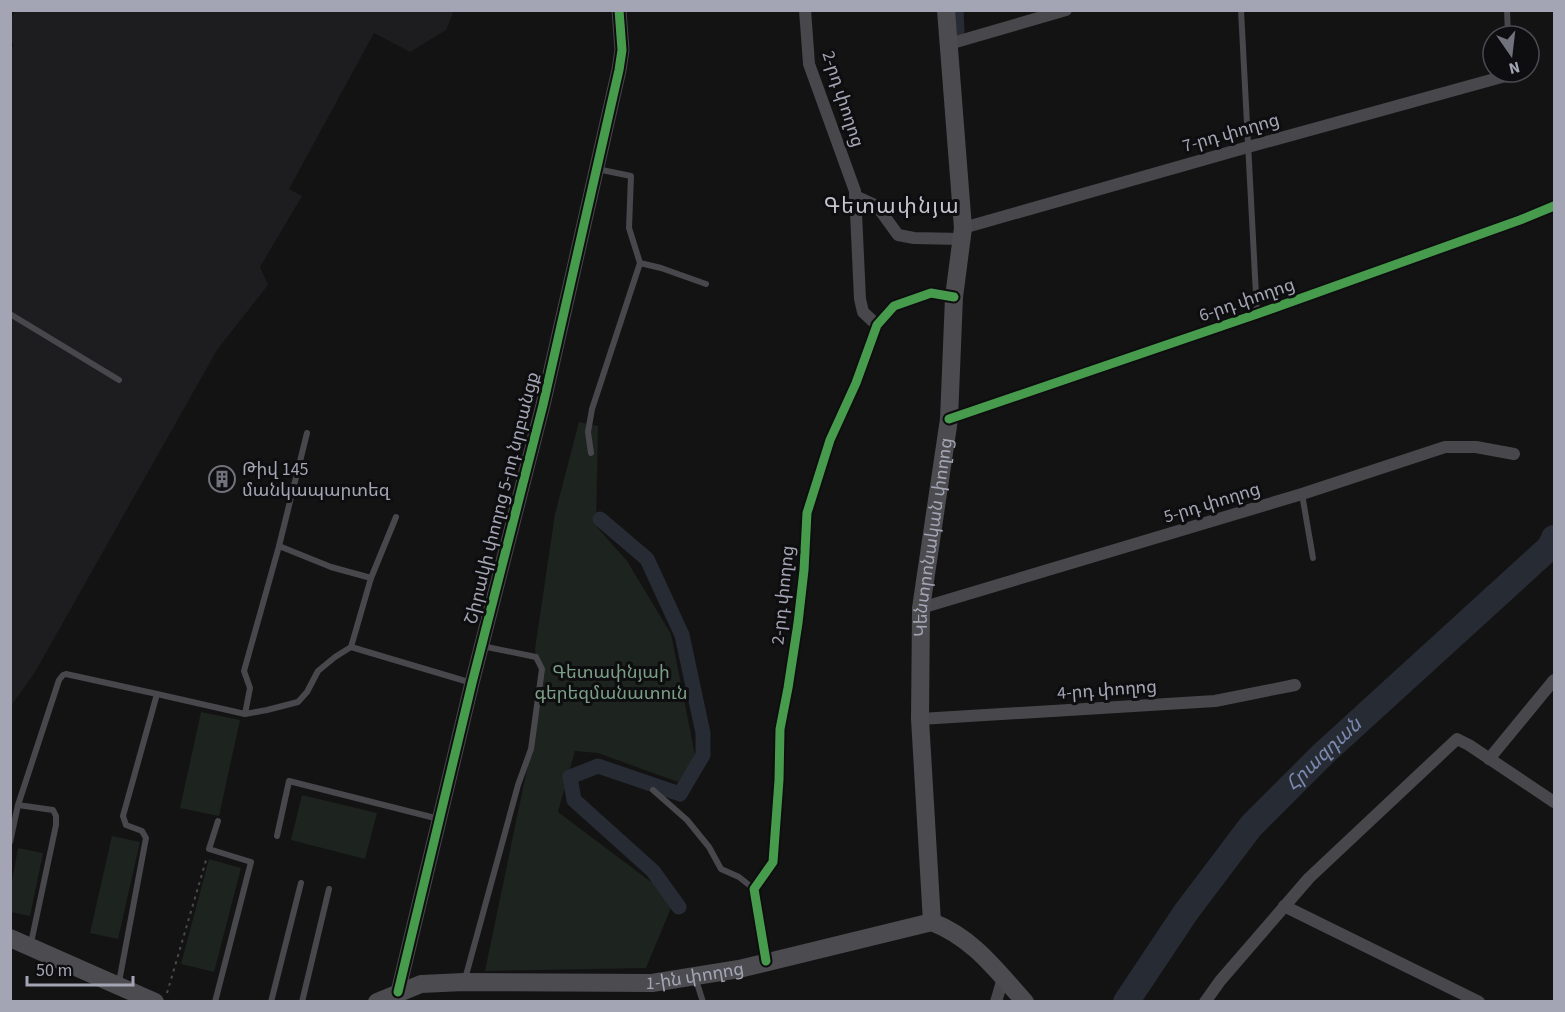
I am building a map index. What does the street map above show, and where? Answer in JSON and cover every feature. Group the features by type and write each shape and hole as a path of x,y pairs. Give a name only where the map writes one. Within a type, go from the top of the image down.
{"main road":[{"name":"Կենտրոնական փողոց","path":"932,922 920,719 921,608 949,419 954,297 962,233 946,10"},
{"name":"1-ին փողոց","path":"398,992 421,984 464,982 652,983 766,961 932,922"},
{"path":"932,922 948,928 980,951 1025,1002"},
{"path":"10,938 155,1002"},
{"path":"377,1002 398,992"}],"street":[{"name":"Շիրակի փողոց 5-րդ նրբանցք","path":"398,992 472,683 543,405 622,50 619,10"},
{"name":"2-րդ փողոց","path":"805,10 809,64 855,191 863,312 877,325"},
{"path":"949,44 1066,10"},
{"name":"7-րդ փողոց","path":"962,233 1248,147 1481,82"},
{"path":"855,196 876,206 898,235 914,238 962,233"},
{"name":"6-րդ փողոց","path":"949,419 1257,314 1554,206"},
{"name":"2-րդ փողոց","path":"754,889 773,862 780,729 798,623 807,513 830,440 856,383 877,325 894,306 931,292 954,297"},
{"name":"5-րդ փողոց","path":"921,608 1302,494 1446,447 1476,447 1514,454"},
{"path":"1489,759 1554,680"},
{"name":"4-րդ փողոց","path":"920,719 1215,701 1295,685"},
{"path":"1205,1002 1220,981 1309,878 1457,739 1554,802"},
{"path":"754,889 766,961"},
{"path":"1284,906 1465,998 1479,1002"},
{"path":"996,1002 1003,978"}],"lane":[{"path":"1241,10 1257,314"},
{"path":"591,453 588,432 592,409 640,264 629,228 631,176 596,169"},
{"path":"640,264 661,268 706,284"},
{"path":"10,314 119,380"},
{"path":"245,714 250,688 244,671 279,546 307,433"},
{"path":"1302,494 1313,558"},
{"path":"10,842 18,805 59,680 63,675 245,714 298,702 307,692 318,671 351,647 371,578 396,517"},
{"path":"279,546 331,567 371,578"},
{"path":"464,982 518,785 531,749 542,669 536,657 482,646"},
{"path":"351,647 472,683"},
{"path":"118,986 146,838 142,831 126,825 123,816 158,694"},
{"path":"277,836 289,781 439,819"},
{"path":"653,790 687,820 709,847 721,869 739,877 754,889"},
{"path":"18,805 53,810 56,816 30,947"},
{"path":"215,1002 251,862 209,849 218,821"},
{"path":"271,1002 301,883"},
{"path":"302,1002 329,889"},
{"path":"695,976 703,1002"}],"path":[{"path":"165,1002 209,849"}],"shaded area":[{"path":"16,10 454,11 446,30 410,52 374,33 289,189 302,196 260,267 268,285 217,350 35,672 11,706 10,50 14,45 11,42 10,20"}],"green space":[{"name":"Գետափնյաի գերեզմանատուն","path":"579,422 598,426 596,526 627,561 671,634 696,760 678,782 598,753 575,751 558,812 667,894 673,903 646,968 485,971 543,692 535,649 555,514"},
{"path":"201,712 240,720 219,816 180,808"},
{"path":"302,795 377,813 365,859 291,840"},
{"path":"112,836 140,842 118,939 90,933"},
{"path":"18,848 43,853 30,916 11,912 11,887"},
{"path":"209,859 241,868 214,972 181,964"}],"waterway":[{"path":"956,10 957,32"},
{"path":"600,519 647,559 682,635 703,733 703,755 680,794 598,766 570,777 574,800 653,871 679,907"},
{"name":"Հրազդան","path":"1126,1002 1186,912 1251,826 1323,754 1550,547 1554,538"}],"cycle path":[{"path":"398,992 472,683 543,405 619,70 622,50 619,10"},
{"path":"949,419 1257,314 1554,206"},
{"path":"766,961 754,889 773,862 780,729 798,623 807,513 830,440 856,383 877,325 894,306 931,293 954,297"}],"place":[{"name":"Թիվ 145 մանկապարտեզ","path":"222,479"}],"district":[{"name":"Գետափնյա","path":"892,206"}]}
